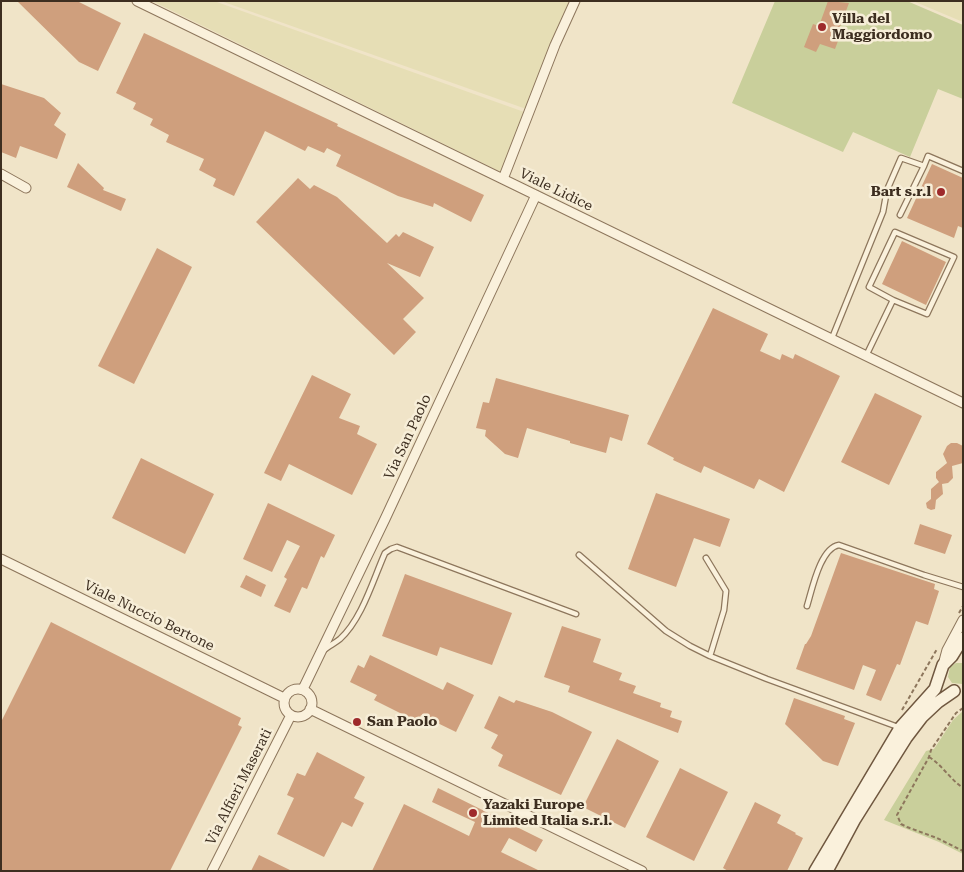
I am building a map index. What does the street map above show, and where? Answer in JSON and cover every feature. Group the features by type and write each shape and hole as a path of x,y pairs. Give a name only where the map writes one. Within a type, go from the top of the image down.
{"street":[{"name":"Viale Lidice","path":"138,1 963,403"},
{"path":"503,179 555,45 575,1"},
{"path":"1,174 26,188"},
{"name":"Via San Paolo","path":"303,689 385,519 536,195"},
{"name":"Viale Nuccio Bertone","path":"1,559 284,698"},
{"path":"815,871 900,728 934,689 942,670 947,650 963,620"},
{"path":"942,670 957,656 963,638"},
{"path":"942,670 946,687 958,691"},
{"path":"294,689 303,689 312,700 310,709 308,713 300,717 291,715 284,706 284,698 286,694 294,689"},
{"path":"827,871 860,812 906,738 922,717 938,702 958,691"},
{"path":"310,709 642,871"},
{"name":"Via Alfieri Maserati","path":"212,871 291,715"}],"lane":[{"path":"900,215 928,156 963,170"},
{"path":"831,340 883,212 887,190 901,158 924,166"},
{"path":"895,232 954,257 927,314 893,300 869,287 895,232"},
{"path":"866,357 893,300"},
{"path":"807,606 821,561 835,546 839,545 963,587"},
{"path":"321,652 340,639 348,629 361,608 385,553 398,547 576,614"},
{"path":"579,555 666,631 710,656 900,728"},
{"path":"706,558 726,590 724,610 710,656"}],"path":[{"path":"963,708 956,713 931,750 929,757 898,810 898,820 901,824 963,850"},
{"path":"929,757 939,765 952,781 963,788"}],"shaded area":[{"path":"152,1 214,1 527,113 503,173"},
{"path":"221,1 572,1 529,110"},
{"path":"913,1 963,1 963,22"}],"green space":[{"path":"775,1 907,1 963,25 963,99 938,89 910,157 853,132 843,152 732,103"},
{"path":"956,663 963,663 962,684 952,683 948,677 950,667"},
{"path":"963,711 963,854 939,842 884,820 926,751 934,749 953,720"}],"building":[{"path":"17,1 77,1 121,23 98,71 79,62"},
{"name":"Villa del Maggiordomo","path":"828,1 849,3 838,32 841,33 835,49 820,44 816,52 804,47 813,24 819,26"},
{"path":"144,33 484,195 471,222 434,203 433,207 398,196 336,166 341,155 327,148 324,153 308,146 305,151 265,131 234,196 213,186 216,179 199,170 204,159 166,142 169,135 150,125 153,119 133,109 136,103 116,93"},
{"path":"1,84 44,98 61,113 54,125 66,134 57,159 20,146 16,158 1,152"},
{"path":"78,163 104,188 103,190 126,199 121,211 67,187"},
{"name":"Bart s.r.l","path":"932,164 963,178 963,228 958,226 954,238 907,218"},
{"path":"298,178 310,189 314,185 337,197 387,243 396,234 399,237 403,232 434,247 420,277 387,263 424,298 403,319 416,332 394,355 256,222"},
{"path":"902,241 946,262 926,305 882,284"},
{"path":"157,248 192,267 134,384 98,366"},
{"path":"713,308 768,334 760,351 780,360 782,354 793,359 795,354 840,376 784,492 759,479 754,489 704,466 701,473 673,460 674,458 647,444"},
{"path":"312,375 351,394 339,418 360,426 357,434 377,444 352,495 289,464 281,481 264,473"},
{"path":"496,378 629,415 622,441 610,437 606,453 527,428 518,458 505,454 485,436 486,430 476,428 483,402 489,403"},
{"path":"875,393 922,416 889,485 841,462"},
{"path":"951,443 963,446 963,463 952,466 953,478 948,483 942,484 943,494 936,500 935,509 931,510 927,508 926,503 931,499 931,489 939,482 936,478 936,472 947,463 943,454"},
{"path":"141,458 214,494 185,554 112,518"},
{"path":"656,493 730,519 720,547 694,538 676,587 628,569"},
{"path":"268,503 335,535 324,558 321,556 307,589 302,587 290,613 274,606 287,579 284,577 300,546 287,540 272,572 243,559"},
{"path":"920,524 952,535 945,554 914,544"},
{"path":"841,553 935,584 934,589 939,591 928,625 916,621 900,665 897,664 881,701 866,695 876,670 863,665 854,690 796,669 805,644 811,636"},
{"path":"405,574 512,613 492,665 440,647 437,656 382,636"},
{"path":"246,575 266,585 261,597 240,587"},
{"path":"51,622 241,718 238,725 242,727 170,871 1,871 1,722"},
{"path":"562,626 601,639 593,662 622,673 619,680 636,686 633,693 661,703 660,707 672,711 670,717 682,721 678,733 568,692 570,686 544,677"},
{"path":"370,655 443,690 447,682 474,695 456,732 421,715 418,722 374,700 377,695 350,682 358,665 364,668"},
{"path":"499,696 514,703 516,700 552,712 592,732 561,795 498,766 503,755 491,748 498,735 484,728"},
{"path":"794,698 845,716 844,719 855,723 838,766 823,761 785,724"},
{"path":"617,739 659,761 625,828 583,807"},
{"path":"317,752 365,777 354,798 364,803 352,827 342,822 324,857 277,834 294,798 287,795 297,773 305,776"},
{"path":"680,768 728,792 694,861 646,837"},
{"path":"438,788 543,840 536,852 509,838 501,852 540,871 372,871 404,804 469,836 475,822 432,802"},
{"path":"755,802 781,815 777,823 803,838 787,871 728,871 723,868"},
{"path":"259,855 292,871 251,871"}],"place":[{"name":"Villa del Maggiordomo","path":"822,27"},
{"name":"Bart s.r.l","path":"941,192"},
{"name":"San Paolo","path":"357,722"},
{"name":"Yazaki Europe Limited Italia s.r.l.","path":"473,813"}]}
